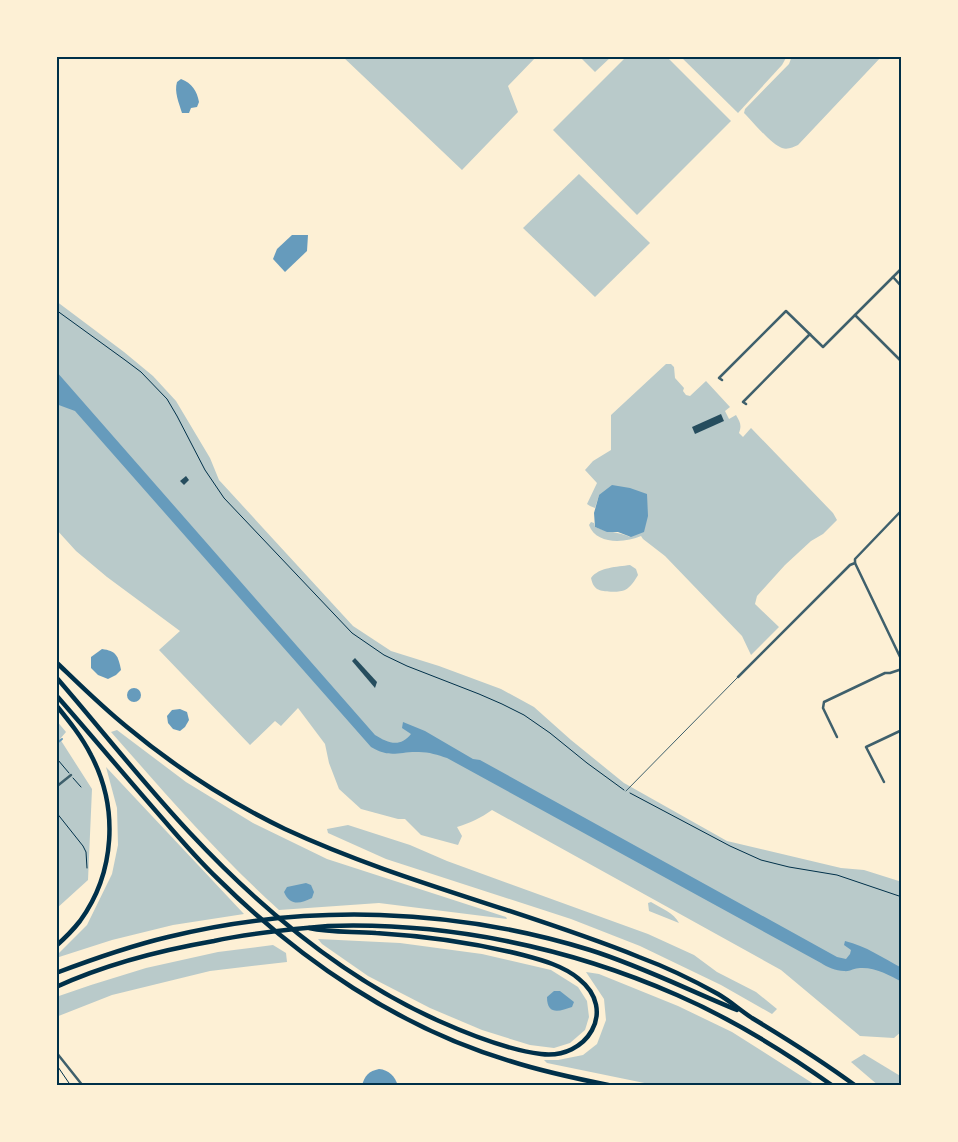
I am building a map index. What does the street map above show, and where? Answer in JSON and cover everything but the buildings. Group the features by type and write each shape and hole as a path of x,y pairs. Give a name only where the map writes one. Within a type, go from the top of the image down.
{"highway":[{"path":"56,662 108,711 167,758 225,796 284,828 367,863 586,936 641,957 720,995 856,1086"},
{"path":"56,677 190,833 257,899 290,928 323,953 386,994 454,1028 486,1040 530,1052 554,1054 574,1049 582,1044 593,1030 596,1020 596,1009 594,997 588,987 572,973 537,959 439,939 375,933 326,932 309,928"},
{"path":"56,695 175,833 217,878 260,918 306,955 353,988 389,1009 453,1040 485,1053 518,1064 613,1086"},
{"path":"56,705 91,753 97,767 107,801 110,837 107,859 98,890 79,922 56,946"},
{"path":"56,973 136,946 200,930 270,919 368,914 452,920 546,938 590,950 636,966 745,1013"},
{"path":"56,986 101,970 176,948 239,936 325,926 415,928 450,932 494,938 543,949 586,961 644,981 707,1010 768,1043 833,1086"}],"street":[{"path":"722,380 720,378 786,311 824,347 902,268"},
{"path":"893,278 902,286"},
{"path":"855,315 902,362"},
{"path":"746,404 743,402 810,334"},
{"path":"902,510 855,559 855,563 902,661"},
{"path":"738,677 850,565 855,563"},
{"path":"837,737 823,708 824,702 885,673 902,669"},
{"path":"884,782 866,747 902,730"},
{"path":"56,787 71,775"},
{"path":"56,1052 82,1086"}],"lane":[{"path":"626,790 738,677"}],"path":[{"path":"56,310 133,366 167,399 205,470 224,498 352,633 384,655 407,666 479,694 524,715 626,790 730,846 761,860 837,876 902,897"},
{"path":"58,760 81,787"},
{"path":"56,812 83,846 86,852 87,868"},
{"path":"56,1064 71,1086"}],"shaded area":[{"path":"342,56 537,56 508,86 518,112 462,170"},
{"path":"579,56 612,56 595,72"},
{"path":"627,56 666,56 731,121 637,215 553,130"},
{"path":"680,56 787,56 782,65 738,113"},
{"path":"792,56 882,56 798,145 784,149 773,142 744,113 745,109 789,64"},
{"path":"579,174 650,243 595,297 523,228"},
{"path":"56,301 153,376 176,401 210,458 219,480 353,626 391,651 501,689 534,707 624,783 727,841 841,868 864,870 902,882 902,1031 894,1038 860,1036 781,970 492,810 475,820 457,827 462,836 458,845 421,835 405,819 398,819 361,809 339,789 329,763 325,744 298,708 281,726 275,721 250,745 159,650 180,631 107,577 76,551 56,529"},
{"path":"666,364 671,364 674,367 675,378 684,388 683,391 686,395 690,396 706,381 730,407 725,411 729,419 736,415 740,424 739,433 743,437 751,428 833,513 837,520 785,565 757,596 755,604 779,627 751,655 742,636 665,556 641,536 627,540 612,541 598,536 589,525 591,522 594,523 595,527 630,537 599,495 595,508 587,504 597,483 585,470 593,461 611,450 611,415"},
{"path":"630,565 636,569 638,575 625,590 619,592 599,590 594,585 591,578 594,574 609,568"},
{"path":"56,720 66,732 60,739 92,789 88,880 56,909"},
{"path":"117,730 186,782 253,823 327,859 506,917 507,919 379,903 279,910 213,846 172,801 111,732"},
{"path":"106,767 244,914 173,925 112,940 56,958 87,925 112,874 118,845 117,808"},
{"path":"348,825 410,845 447,861 648,934 694,955 717,972 756,992 777,1009 772,1014 721,985 640,946 571,919 386,859 328,833 327,829"},
{"path":"651,902 671,914 679,923 649,911 648,903"},
{"path":"318,939 400,943 482,954 551,970 578,987 587,1001 589,1017 585,1030 570,1043 554,1048 530,1045 482,1030 430,1008 368,976 322,944"},
{"path":"273,945 286,953 287,962 210,971 112,995 56,1017 56,997 91,985 146,968 218,952"},
{"path":"586,972 599,974 678,1006 732,1032 817,1086 659,1086 547,1063 544,1060 558,1060 583,1055 597,1044 606,1020 604,999"},
{"path":"864,1054 902,1077 902,1086 879,1086 851,1062"}],"water":[{"path":"181,79 191,85 199,102 197,107 191,108 189,113 182,113 177,98 176,86 177,82"},
{"path":"292,235 308,235 307,251 285,272 273,259 277,249"},
{"path":"56,371 375,735 389,742 398,743 403,741 411,734 402,728 403,722 425,731 837,957 846,959 850,954 851,950 844,945 845,941 874,953 902,968 902,982 871,969 858,968 841,971 826,966 447,758 423,752 390,754 371,747 75,411 56,404 56,385 58,383 56,381"},
{"path":"612,485 630,488 647,494 648,516 644,532 631,537 618,532 607,532 595,527 594,513 599,495"},
{"path":"102,649 116,655 121,670 108,679 98,675 91,668 91,657"},
{"path":"131,688 137,688 141,695 137,702 131,702 127,698 127,692"},
{"path":"180,709 187,712 189,720 180,731 173,729 168,723 167,716 172,710"},
{"path":"306,883 311,885 314,892 312,898 303,902 292,902 286,897 284,892 287,887"},
{"path":"554,991 560,991 574,1002 572,1007 559,1011 552,1010 549,1007 547,997"},
{"path":"379,1069 391,1074 398,1086 362,1086 367,1074"}],"waterway":[{"path":"56,744 62,739"}]}
